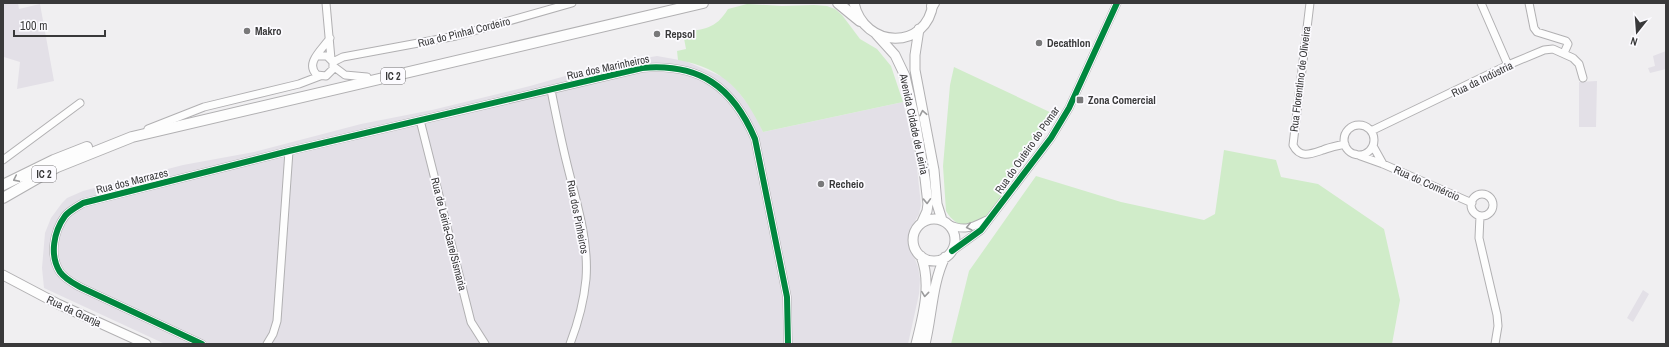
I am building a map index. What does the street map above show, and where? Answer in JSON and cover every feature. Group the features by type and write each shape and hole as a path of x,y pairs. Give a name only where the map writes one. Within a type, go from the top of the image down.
{"highway":[{"name":"IC 2","path":"3,185 54,160 120,136 148,128 682,3"},
{"name":"IC 2","path":"3,198 57,167 132,137 703,3"},
{"path":"838,3 860,21"}],"main road":[{"path":"854,3 860,21"},
{"path":"876,34 894,38 911,35 920,29 928,19 933,4"},
{"name":"Avenida Cidade de Leiria","path":"860,21 876,34 895,55 905,76 917,127 925,178 928,204 927,211 922,222"},
{"name":"Avenida Cidade de Leiria","path":"920,29 915,55 915,70 934,170 938,204 945,222"},
{"path":"916,344 924,305 926,283 925,267 921,256 915,248 913,239 916,230 922,222 934,219 945,222 953,231 955,238 952,251 945,257 933,260 921,256"},
{"path":"925,344 932,312 936,281 945,257"},
{"name":"Rua da Granja","path":"3,275 58,304 146,344"}],"street":[{"path":"148,128 204,107 299,84 305,80 329,74 332,62 326,3"},
{"name":"Rua do Pinhal Cordeiro","path":"332,62 343,57 456,36 572,3"},
{"name":"Rua do Outeiro do Pomar","path":"952,251 981,230 1051,138 1069,108 1117,3"},
{"name":"Rua Florentino de Oliveira","path":"1310,3 1292,139 1293,145 1295,150 1308,154 1344,144"},
{"path":"1481,3 1508,65"},
{"path":"1529,3 1534,28 1537,32 1566,41 1568,44 1564,53"},
{"path":"305,80 312,69 312,62 330,38"},
{"name":"Rua da Indústria","path":"1371,131 1508,65 1544,50 1553,49 1573,58 1579,64 1583,78"},
{"path":"318,56 324,55 345,75 367,77"},
{"name":"Rua dos Marinheiros","path":"420,120 642,68 660,66 677,68 702,75 713,82 731,98 744,115 756,139 787,296 788,344"},
{"path":"312,69 314,73 320,76"},
{"name":"Rua dos Pinheiros","path":"551,90 581,219 586,260 586,279 583,300 576,330 570,344"},
{"path":"3,160 80,103"},
{"name":"Rua dos Marrazes","path":"202,344 80,287 67,279 60,272 54,260 54,243 58,230 65,216 72,209 83,203 420,120"},
{"name":"Rua de Leiria-Gare/Sismaria","path":"420,120 471,322 484,344"},
{"path":"1359,125 1368,128 1371,131 1373,136 1373,146 1363,154 1355,154 1344,144 1345,135 1350,128 1359,125"},
{"name":"Rua do Comércio","path":"1373,146 1383,164"},
{"path":"267,344 273,334 277,321 290,151"},
{"name":"Rua do Comércio","path":"1355,154 1383,164 1472,203"},
{"path":"1480,195 1488,196 1493,202 1493,210 1487,216 1480,216 1474,213 1472,203 1474,199 1480,195"},
{"path":"1480,216 1479,238 1497,315 1498,326 1496,344"},
{"path":"945,222 965,229 989,219"}],"shaded area":[{"path":"3,3 18,3 19,9 40,4 54,81 17,89 20,62 4,57"},
{"path":"1666,51 1666,69 1650,73 1648,68 1655,66 1653,56"},
{"path":"657,56 685,61 725,78 737,90 753,111 763,132 903,102 916,159 921,205 919,214 910,230 908,238 918,267 920,279 919,294 908,344 165,344 44,288 42,268 45,233 51,218 67,198 83,191 183,165 254,152 361,124 432,110 530,86 604,65"},
{"path":"1597,81 1596,127 1579,127 1579,82"},
{"path":"1643,290 1649,294 1633,322 1627,318"}],"green space":[{"path":"747,4 782,6 814,5 827,6 835,9 842,15 860,39 877,49 891,66 903,102 763,132 748,105 731,84 708,69 678,60 677,51 686,49 683,33 714,25 728,9"},
{"path":"954,67 1054,114 989,215 977,222 966,225 956,222 946,211 943,166 950,85"},
{"path":"1224,150 1276,160 1281,177 1318,184 1384,229 1400,300 1392,344 951,344 969,271 1036,176 1121,202 1204,220 1215,214"}],"cycle path":[{"path":"952,251 981,230 1051,138 1069,108 1117,3"},
{"path":"202,344 80,287 64,277 57,265 54,243 58,229 65,216 71,210 83,203 289,151 642,68 663,67 681,70 697,75 712,82 725,92 736,105 755,139 787,297 788,344"}],"place":[{"name":"Makro","path":"247,31"},
{"name":"Repsol","path":"657,34"},
{"name":"Decathlon","path":"1039,43"},
{"name":"Zona Comercial","path":"1080,100"},
{"name":"Recheio","path":"821,184"}]}
